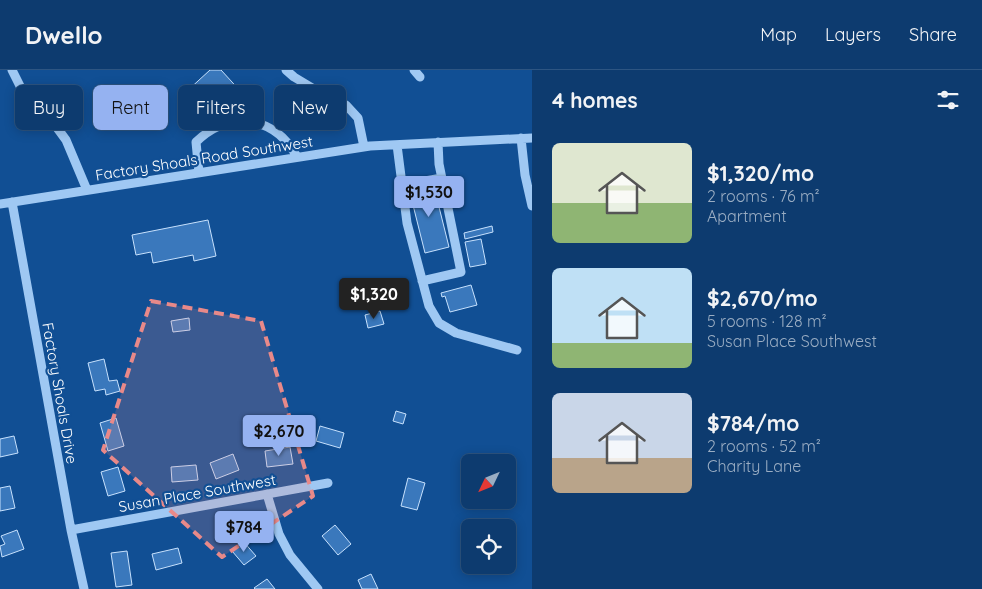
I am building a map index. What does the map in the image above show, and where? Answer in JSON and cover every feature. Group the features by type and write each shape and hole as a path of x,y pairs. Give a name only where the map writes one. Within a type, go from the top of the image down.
{"street":[{"path":"12,70 28,102 37,112 55,125 66,140 87,190"},
{"path":"286,70 294,78 346,105 358,118 364,147"},
{"path":"198,173 196,142 206,133 236,120 265,125 278,132 291,146 297,157"},
{"path":"521,138 524,175 532,206"},
{"name":"Factory Shoals Road Southwest","path":"0,204 364,147 532,138"},
{"path":"422,281 461,272 439,164 438,142"},
{"path":"397,144 407,223 429,306 438,323 456,334 517,350"},
{"path":"402,185 442,178"},
{"name":"Factory Shoals Drive","path":"12,202 71,530 84,589"},
{"name":"Susan Place Southwest","path":"71,530 328,483"},
{"path":"267,494 279,534 290,555 318,589"}],"highlighted area":[{"path":"151,301 261,321 313,496 222,557 103,450"}],"building":[{"path":"210,70 221,70 235,85 194,85"},
{"path":"433,183 449,247 425,253 409,189"},
{"path":"208,220 216,256 194,261 193,255 153,263 151,252 136,255 132,235"},
{"path":"492,226 493,232 465,239 464,233"},
{"path":"481,239 486,264 470,267 465,242"},
{"path":"471,285 477,305 450,312 445,296 442,297 441,293"},
{"path":"380,311 384,324 368,328 365,315"},
{"path":"189,318 190,330 173,332 171,321"},
{"path":"104,359 109,381 117,380 120,391 106,395 105,389 95,391 88,363"},
{"path":"396,411 406,414 403,424 393,421"},
{"path":"116,418 124,446 108,451 100,423"},
{"path":"320,426 344,433 340,448 316,441"},
{"path":"14,436 18,453 0,457 0,439"},
{"path":"290,447 293,464 267,467 265,451"},
{"path":"233,454 239,470 216,479 210,463"},
{"path":"196,465 198,480 172,482 171,467"},
{"path":"118,467 125,491 108,496 101,472"},
{"path":"408,478 425,483 417,510 401,506"},
{"path":"10,486 15,508 0,511 0,488"},
{"path":"335,525 351,544 338,555 322,536"},
{"path":"17,530 24,549 2,557 0,546 5,544 1,536"},
{"path":"243,541 256,556 244,565 232,551"},
{"path":"178,548 182,563 156,570 152,554"},
{"path":"127,551 132,585 116,587 111,553"},
{"path":"371,574 378,589 362,589 358,580"},
{"path":"267,579 275,589 254,588"}]}
